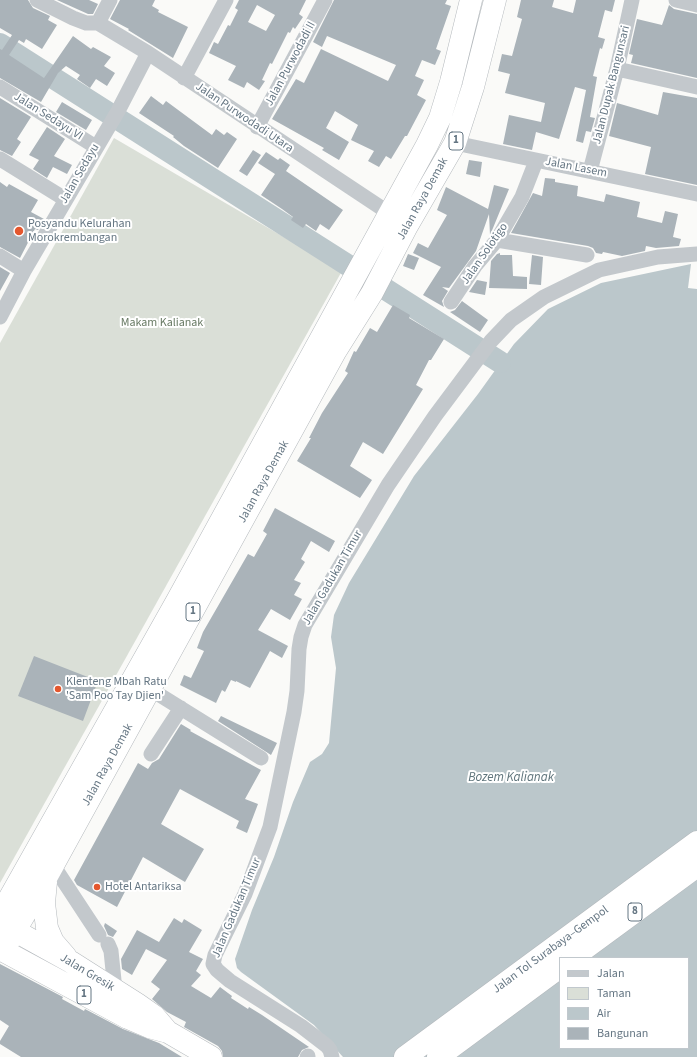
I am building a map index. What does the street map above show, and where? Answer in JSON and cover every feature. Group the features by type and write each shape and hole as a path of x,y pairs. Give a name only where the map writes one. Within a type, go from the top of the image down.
{"highway":[{"name":"Jalan Raya Demak","path":"2,950 7,927 50,872 150,689 317,365 352,281 427,145 440,118 451,82 471,0"},
{"name":"Jalan Raya Demak","path":"0,915 317,365 372,293 386,269 407,226 455,143 474,87 495,0"},
{"name":"Jalan Tol Surabaya–Gempol","path":"405,1057 697,842"},
{"name":"Jalan Tol Surabaya–Gempol","path":"573,957 697,866"},
{"path":"0,890 26,869"},
{"path":"50,872 44,903 47,928 53,942 71,962"},
{"name":"Jalan Gresik","path":"7,927 71,962 151,1013 168,1032"},
{"name":"Jalan Gresik","path":"2,950 128,1018 149,1027 168,1032 211,1057"},
{"name":"Jalan Tol Surabaya–Gempol","path":"438,1057 559,968"}],"street":[{"path":"37,0 72,18 86,23 98,23 110,0"},
{"path":"184,78 226,0"},
{"name":"Jalan Purwodadi II","path":"257,127 325,0"},
{"name":"Jalan Dupak Bangunsari","path":"590,170 617,69 632,0"},
{"path":"676,0 697,5"},
{"name":"Jalan Purwodadi Utara","path":"98,23 148,53 389,214"},
{"name":"Jalan Sedayu","path":"0,316 65,199 108,125 118,111 148,53"},
{"path":"617,69 697,87"},
{"name":"Jalan Sedayu VI","path":"0,86 96,148"},
{"name":"Jalan Lasem","path":"455,143 536,161 590,170 697,194"},
{"path":"0,160 65,199"},
{"name":"Jalan Solotigo","path":"451,302 475,266 497,240 522,197 536,161"},
{"path":"497,240 587,255"},
{"name":"Jalan Gadukan Timur","path":"332,1057 327,1046 301,1026 230,981 216,970 213,960 245,894 270,827 298,691 299,649 305,625 388,485 434,416 491,341 512,320 544,298 600,270 658,257 697,254"},
{"path":"0,256 24,271"},
{"path":"150,689 261,758"},
{"path":"151,754 181,708"},
{"path":"50,872 104,939 111,951 115,990"}],"green space":[{"name":"Makam Kalianak","path":"114,138 342,271 0,883 0,343"}],"water":[{"name":"Bozem Kalianak","path":"691,264 688,288 697,289 697,1057 343,1057 314,1025 241,972 237,968 235,959 252,910 274,857 293,802 310,762 322,754 329,743 336,668 331,637 334,615 349,583 414,476 478,394 514,344 548,309 601,283"}],"building":[{"path":"0,0 28,0 33,8 50,16 48,20 57,25 42,49 26,39 24,43 19,40 9,55 44,78 73,36 91,49 93,47 111,57 104,66 115,73 107,86 96,79 90,88 77,79 80,75 66,66 58,73 41,102 0,78 0,49 2,50 12,35 0,28"},
{"path":"57,0 89,0 98,4 93,14 88,14"},
{"path":"120,0 155,0 152,6 159,10 158,12 188,27 173,58 128,30 129,29 110,19"},
{"path":"239,0 306,0 299,14 303,17 295,29 293,27 290,33 288,32 272,64 270,63 262,80 265,81 259,90 247,82 244,88 228,80 236,66 209,53 214,42 218,44 228,25 230,26 238,10 235,8","holes":["257,5 275,15 266,31 248,22"]},
{"path":"334,0 447,0 445,4 451,6 436,49 441,51 435,65 422,60 415,76 424,80 417,95 426,100 407,136 405,136 391,159 386,156 379,167 368,161 374,151 351,140 358,125 335,111 326,128 349,142 339,160 322,150 324,148 272,119 296,79 304,83 321,49 388,81 396,65 327,36 322,47 313,42"},
{"path":"521,0 554,0 552,7 573,13 576,0 615,0 612,12 605,10 598,37 605,39 602,49 600,48 593,76 597,77 590,117 595,118 591,132 586,131 583,143 576,141 586,90 575,87 559,139 536,132 532,150 503,144 509,115 541,122 545,103 505,93 510,74 498,71 502,54 512,56 522,19 517,17"},
{"path":"669,5 674,9 697,14 697,78 631,63 633,55 629,54 637,19 662,25"},
{"path":"663,92 697,98 697,185 645,174 651,147 609,136 617,103 658,115"},
{"path":"151,96 163,105 166,101 212,135 216,129 224,135 227,132 237,139 218,168 184,146 173,137 174,136 139,113"},
{"path":"0,98 31,117 17,139 21,142 12,156 0,150"},
{"path":"62,102 92,120 86,130 56,112"},
{"path":"47,127 65,139 54,156 72,165 67,174 53,167 47,178 33,169 39,160 29,155"},
{"path":"253,150 261,155 247,176 239,171"},
{"path":"266,152 278,160 280,158 290,165 286,171 343,210 329,230 320,224 316,231 306,224 303,228 291,220 293,217 261,195 275,174 258,163"},
{"path":"469,160 482,162 480,177 466,174"},
{"path":"545,178 555,179 555,182 578,186 577,196 604,202 606,194 640,202 637,217 662,223 665,211 678,214 673,237 681,239 679,246 656,248 646,246 645,251 622,256 603,252 602,254 596,253 593,248 588,246 511,233 533,193 542,196"},
{"path":"0,182 7,187 9,184 38,200 31,212 44,219 38,230 35,229 20,258 0,247"},
{"path":"494,185 509,189 490,235 489,214 476,251 449,288 442,287 448,291 442,301 444,307 423,295 441,267 413,253 418,243 428,248 447,215 437,210 446,187 488,209"},
{"path":"500,253 500,255 512,255 513,276 527,277 527,289 489,288 491,261 497,254"},
{"path":"408,254 419,258 414,270 403,266"},
{"path":"532,255 543,257 541,285 529,284"},
{"path":"0,267 10,273 0,291"},
{"path":"477,280 487,282 485,295 469,292"},
{"path":"462,301 488,320 480,332 450,312 455,310"},
{"path":"393,305 410,315 409,318 444,339 431,360 429,360 416,385 423,389 383,454 363,442 350,466 372,480 360,498 297,461 311,438 309,438 322,413 348,373 345,371 354,351 356,352 370,328 377,332"},
{"path":"275,508 335,541 329,552 311,541 301,559 305,562 294,580 301,583 294,595 302,599 290,620 271,609 258,630 288,646 282,658 270,651 250,688 231,680 225,692 222,690 216,703 180,685 184,675 191,678 204,651 197,648 203,632 248,554 254,557 267,534 263,531"},
{"name":"Klenteng Mbah Ratu 'Sam Poo Tay Djien'","path":"34,656 98,681 83,721 18,696"},
{"path":"221,716 277,743 271,755 218,721"},
{"path":"181,724 191,730 190,731 261,770 245,799 258,804 247,833 236,828 239,821 180,789 161,824 204,849 185,882 143,857 117,907 77,885 74,880 138,763 148,769 152,763 159,759"},
{"path":"174,918 182,923 184,919 202,930 189,952 203,959 196,971 201,975 191,986 211,998 220,987 232,996 231,998 248,1009 249,1007 262,1015 309,1047 302,1050 298,1057 223,1057 222,1051 218,1046 184,1027 186,1022 167,1012 152,999 160,989 151,982 167,960 146,949 132,975 122,969 121,959 137,930 159,942"},
{"path":"105,923 117,931 113,937 108,935 104,926"},
{"path":"0,964 63,997 62,999 84,1011 85,1009 123,1029 159,1043 182,1057 21,1057 0,1044 0,1041 9,1026 0,1020"}],"waterway":[{"path":"0,44 500,362"}],"place":[{"name":"Posyandu Kelurahan Morokrembangan","path":"19,231"},
{"name":"Klenteng Mbah Ratu 'Sam Poo Tay Djien'","path":"58,689"},
{"name":"Hotel Antariksa","path":"97,887"}]}
